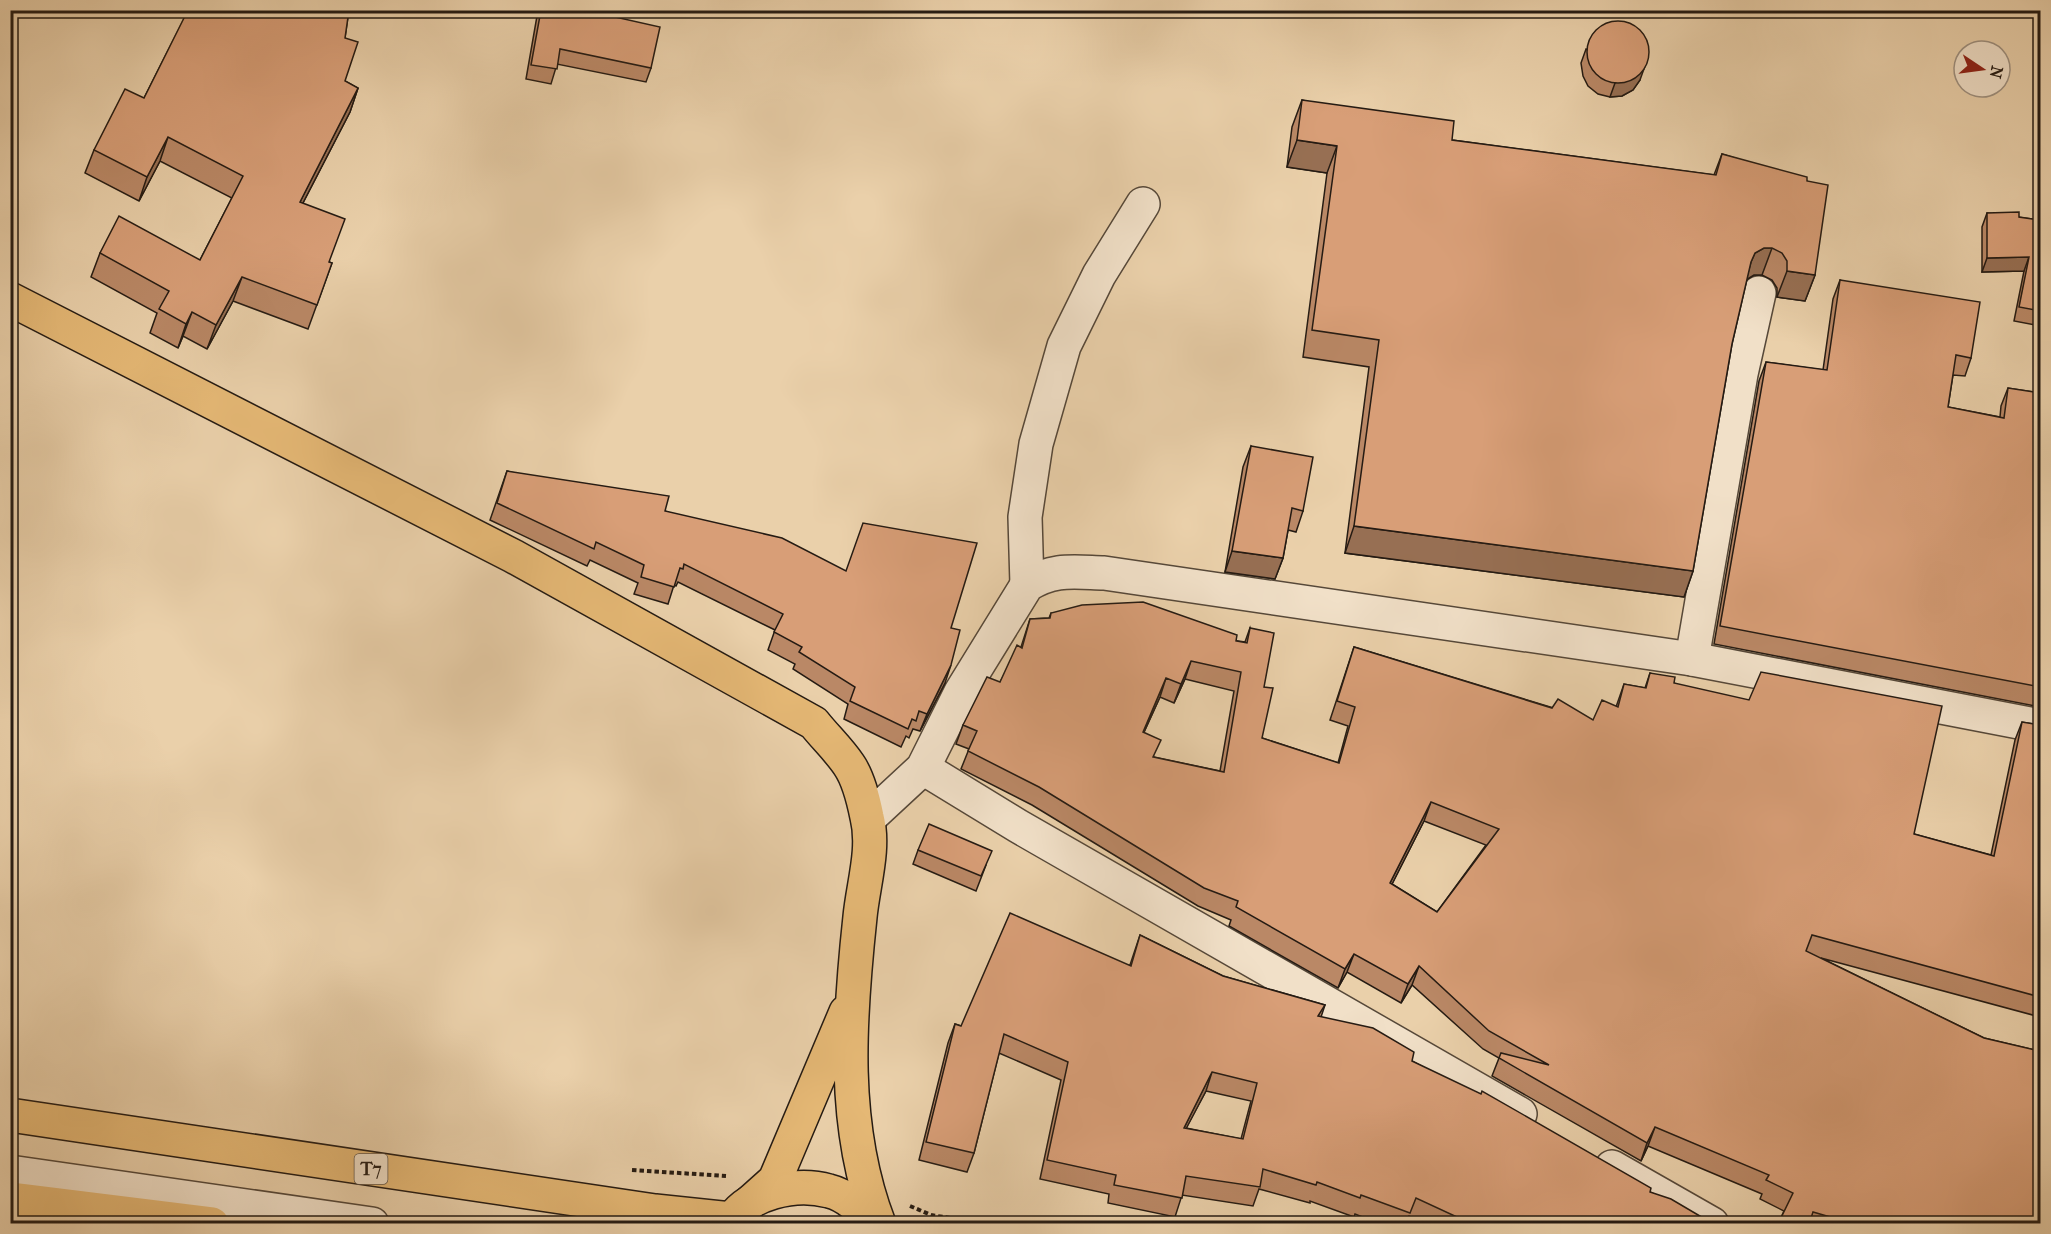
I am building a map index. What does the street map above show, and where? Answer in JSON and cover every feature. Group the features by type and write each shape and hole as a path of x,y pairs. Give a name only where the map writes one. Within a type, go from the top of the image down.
{"main road":[{"path":"10,299 513,556 814,723 850,767 868,819 869,857 860,915 854,993 851,1095 865,1187 879,1224"},
{"path":"730,1221 775,1180 854,993"},
{"name":"T7","path":"10,1115 730,1221"},
{"path":"730,1221 754,1200 791,1187 830,1191 864,1210 873,1224"},
{"path":"10,1199 212,1224"}],"lane":[{"path":"1027,585 1025,517 1035,455 1064,346 1099,275 1143,204"},
{"path":"1692,659 1741,374 1759,293"},
{"path":"868,819 923,768 961,692 1027,585 1042,575 1059,571 1104,573 1692,659 2040,726"},
{"path":"923,768 1028,832 1543,1127"},
{"path":"1583,1151 1712,1224"},
{"path":"10,1172 372,1224"}],"building":[{"path":"10,10 18,10 10,60"},
{"path":"188,10 349,10 345,38 358,42 345,81 358,88 300,202 345,219 329,262 332,263 317,305 242,277 216,325 192,312 186,324 159,309 169,291 100,253 119,216 200,260 243,176 168,137 147,177 94,150 125,89 144,98"},
{"path":"541,10 584,10 660,27 651,68 560,49 557,69 531,65"},
{"path":"1618,21 1635,26 1640,30 1644,35 1649,52 1644,69 1640,74 1635,78 1618,83 1601,78 1596,74 1592,69 1587,52 1592,35 1596,30 1601,26"},
{"path":"1302,100 1454,121 1452,140 1716,175 1722,154 1807,177 1807,181 1828,185 1815,275 1787,271 1787,261 1782,253 1772,248 1764,248 1755,253 1751,262 1732,344 1693,571 1354,526 1379,340 1312,330 1337,146 1297,140"},
{"path":"2019,212 2019,217 2040,220 2040,311 2019,307 2029,257 1987,258 1987,213"},
{"path":"1840,280 1980,302 1971,358 1956,355 1948,407 2004,418 2008,388 2040,393 2040,687 1720,626 1766,362 1827,370"},
{"path":"1251,446 1313,457 1303,511 1292,508 1283,558 1232,551"},
{"path":"507,471 669,496 665,511 782,538 846,571 863,523 977,543 951,628 960,630 951,665 927,714 919,711 916,721 912,719 908,729 850,701 855,687 799,652 802,647 774,632 783,614 684,564 683,569 680,568 674,587 641,577 644,565 596,542 594,549 497,503"},
{"path":"1143,602 1237,635 1236,641 1247,643 1250,628 1274,633 1264,687 1273,688 1262,738 1339,763 1355,707 1337,701 1354,647 1552,708 1558,699 1593,720 1602,700 1618,707 1624,684 1646,688 1650,673 1675,677 1674,683 1749,700 1761,672 1942,706 1914,834 1994,856 2022,722 2040,725 2040,997 1812,935 1806,951 1984,1038 2039,1051 2040,1041 2040,1224 1854,1224 1813,1212 1809,1224 1778,1224 1793,1193 1766,1180 1769,1175 1655,1127 1647,1143 1499,1058 1501,1053 1549,1065 1489,1031 1419,966 1408,984 1354,954 1345,969 1236,907 1238,901 1204,888 1039,787 968,751 977,731 963,725 987,677 1000,682 1017,645 1022,648 1030,619 1050,618 1051,613 1082,605","holes":["1191,661 1241,672 1224,772 1153,757 1161,740 1143,732 1166,678 1181,684","1431,802 1499,829 1437,912 1390,883"]},
{"path":"929,824 992,851 981,876 918,850"},
{"path":"1010,913 1131,966 1140,935 1223,976 1325,1005 1318,1016 1373,1028 1414,1052 1412,1061 1481,1094 1482,1091 1651,1188 1650,1192 1671,1199 1717,1224 1472,1224 1416,1198 1410,1213 1361,1195 1360,1198 1317,1182 1316,1185 1263,1169 1260,1187 1186,1176 1182,1198 1114,1185 1116,1175 1047,1160 1068,1062 1004,1034 974,1153 926,1142 955,1024 961,1026","holes":["1212,1072 1257,1083 1243,1139 1184,1128"]}]}
